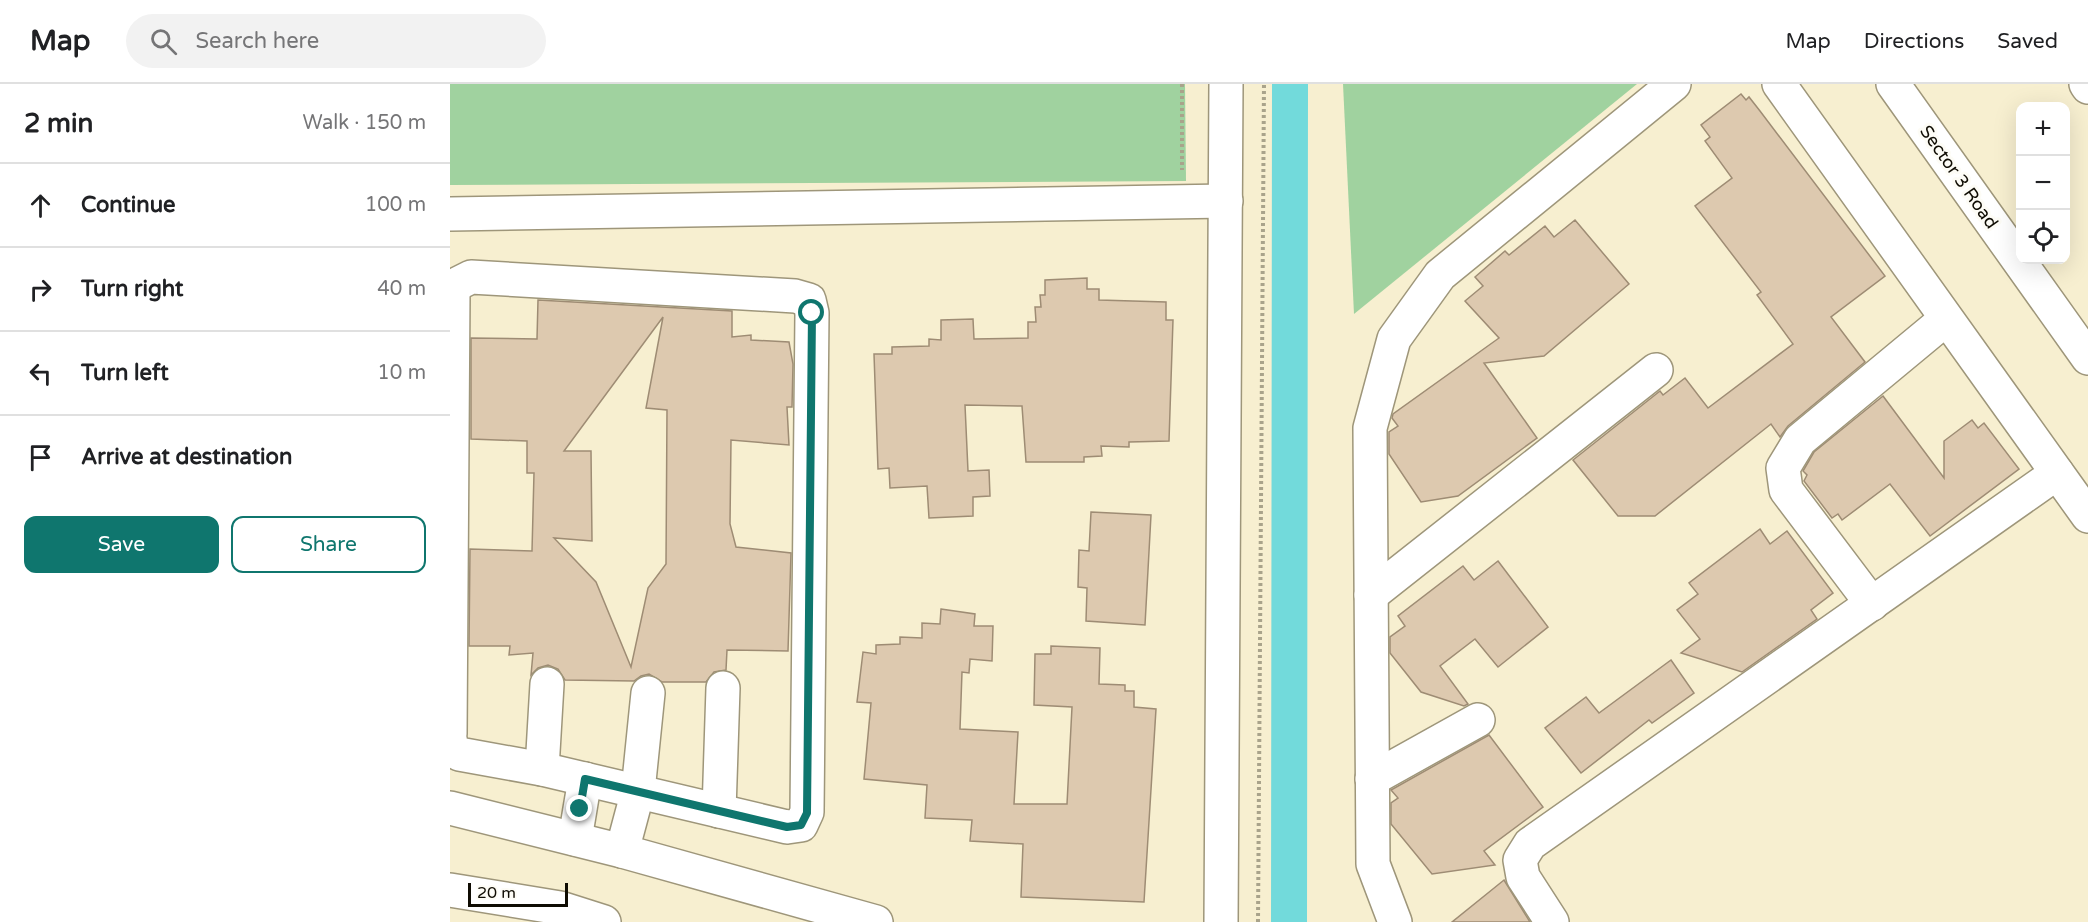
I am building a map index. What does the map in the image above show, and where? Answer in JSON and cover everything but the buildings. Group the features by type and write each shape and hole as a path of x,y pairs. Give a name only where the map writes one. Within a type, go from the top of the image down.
{"street":[{"path":"1221,922 1226,84"},
{"path":"1395,922 1373,864 1370,428 1394,339 1440,274 1674,84"},
{"path":"1779,84 2088,516"},
{"name":"Sector 3 Road","path":"1893,84 2088,358"},
{"path":"450,213 1226,201"},
{"path":"450,734 453,291 459,283 471,277 795,296 809,300 812,313 807,813 801,825 787,827 542,769 459,754 453,749 450,739"},
{"path":"1872,604 1786,490 1783,468 1800,440 1946,319"},
{"path":"1371,595 1656,370"},
{"path":"1552,922 1522,877 1520,860 1530,844 2057,473"},
{"path":"542,769 547,684"},
{"path":"719,811 723,688"},
{"path":"622,851 638,791 648,693"},
{"path":"1372,779 1478,720"},
{"path":"575,839 585,779"},
{"path":"450,808 622,851 876,922"},
{"path":"450,890 560,908 604,922"}],"path":[{"path":"1258,922 1264,84"}],"green space":[{"path":"450,84 1185,84 1186,181 450,185"},
{"path":"1343,84 1637,84 1354,314"}],"waterway":[{"path":"1289,922 1290,84"}],"route":[{"path":"580,809 585,779 787,827 801,825 807,813 812,313"}]}
